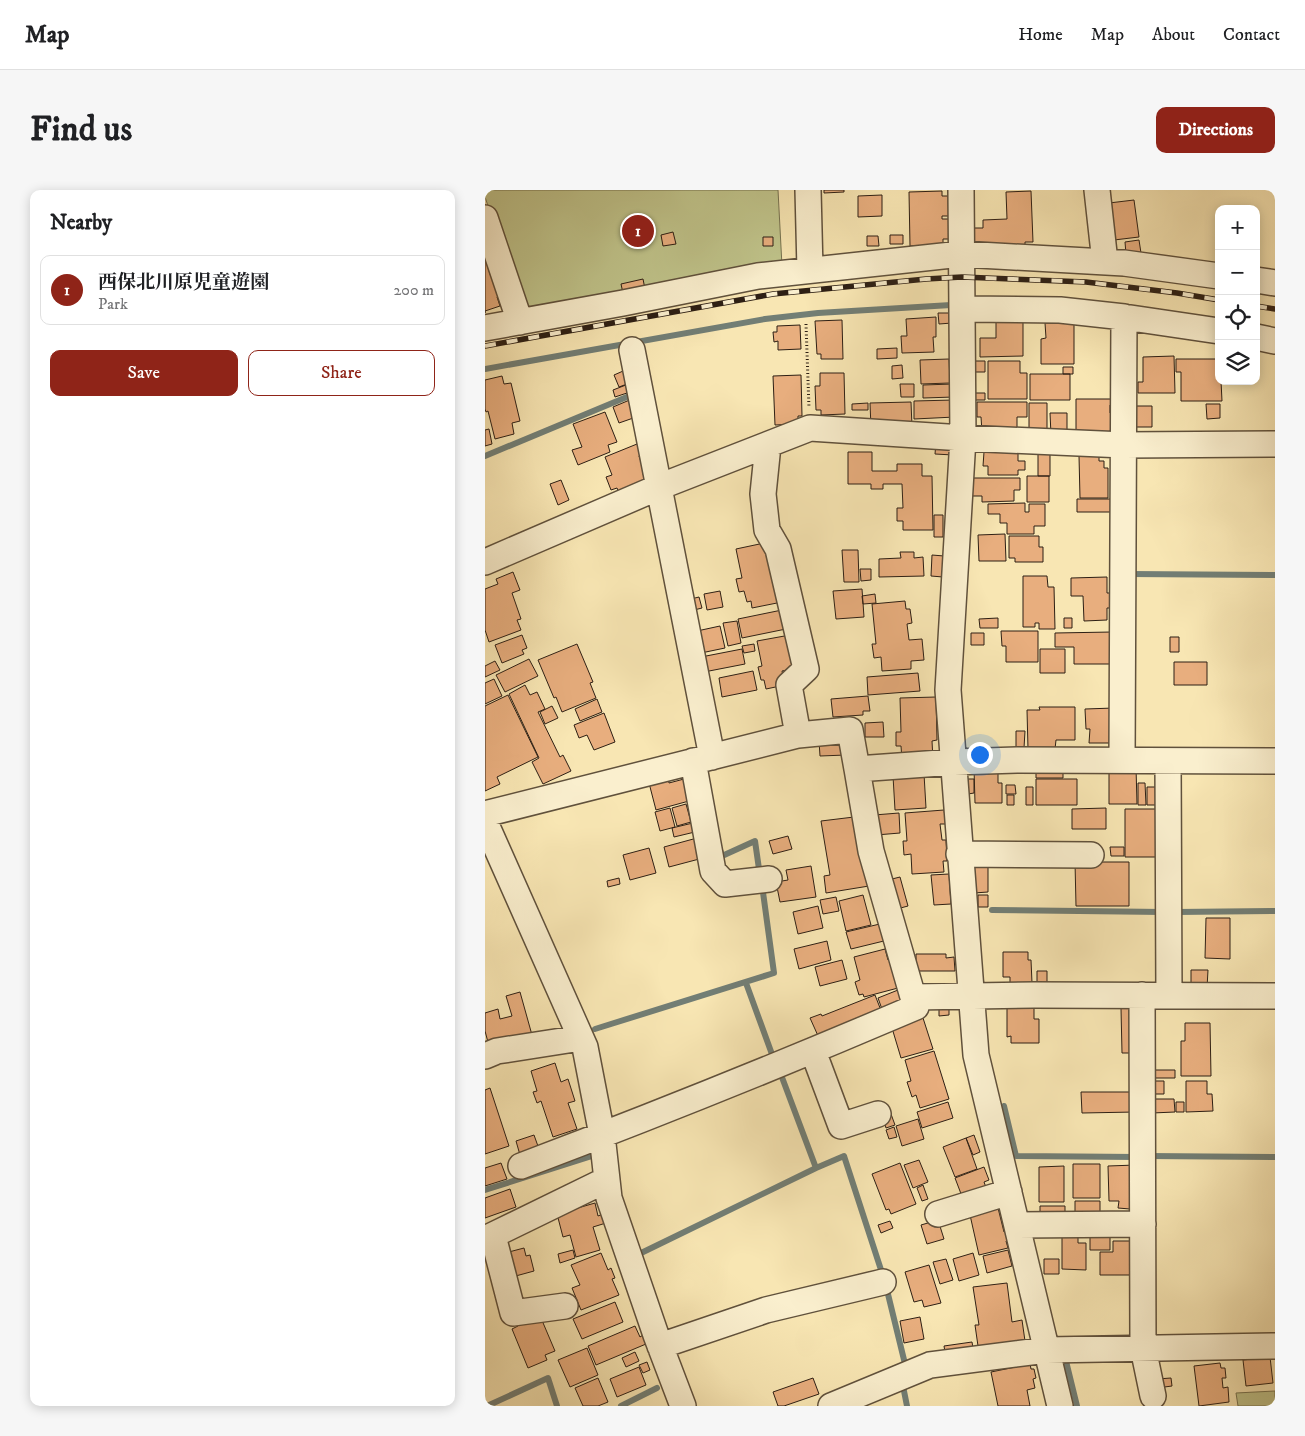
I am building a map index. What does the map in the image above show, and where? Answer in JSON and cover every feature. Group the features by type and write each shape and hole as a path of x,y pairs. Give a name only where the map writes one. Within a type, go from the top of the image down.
{"street":[{"path":"808,190 810,270"},
{"path":"961,190 963,438 948,690 970,996 976,1055 1060,1406"},
{"path":"1097,190 1105,262"},
{"path":"485,218 520,322"},
{"path":"485,328 758,276 961,254 1105,262 1215,276"},
{"path":"1260,281 1275,283"},
{"path":"962,309 1060,310 1215,330"},
{"path":"1122,760 1124,317"},
{"path":"1260,338 1275,341"},
{"path":"632,350 659,487 703,759 713,871 725,884 769,878"},
{"path":"485,562 659,487 810,428 963,438 1124,445 1275,444"},
{"path":"769,445 763,494 767,530 778,549 806,669 789,685 798,735"},
{"path":"485,814 798,735 850,730 871,850 915,1007 813,1051 521,1166"},
{"path":"857,769 954,762 1017,760 1275,761"},
{"path":"1168,761 1169,995"},
{"path":"485,822 585,1047 602,1135 609,1198 660,1346 683,1406"},
{"path":"959,854 1091,855"},
{"path":"1142,995 1143,1348 1153,1396"},
{"path":"913,997 1275,996"},
{"path":"485,1056 497,1052 581,1038"},
{"path":"813,1051 841,1126 878,1114"},
{"path":"565,1306 513,1313 489,1238 606,1180"},
{"path":"938,1214 1009,1192"},
{"path":"1017,1225 1143,1224"},
{"path":"660,1346 766,1310 883,1282"},
{"path":"831,1406 930,1365 1047,1350 1275,1346"}],"path":[{"path":"806,324 810,428"}],"green space":[{"path":"485,190 778,190 782,266 524,311 485,197"},
{"path":"1275,1391 1275,1406 1238,1406 1236,1393"}],"building":[{"path":"824,190 844,190 844,192 824,193"},
{"path":"942,191 942,196 950,196 951,216 942,216 942,219 950,219 951,239 943,239 943,245 910,246 909,192"},
{"path":"1031,191 1033,242 1025,242 1025,247 974,246 973,228 983,228 983,220 1007,219 1006,192"},
{"path":"882,195 882,216 858,217 858,196"},
{"path":"1134,200 1139,237 1114,240 1109,203"},
{"path":"673,232 676,244 663,246 661,235"},
{"path":"890,235 903,235 903,244 890,244"},
{"path":"867,236 878,236 879,246 867,246"},
{"path":"763,237 773,237 773,246 763,246"},
{"path":"1139,240 1141,253 1126,254 1125,242"},
{"path":"485,258 491,277 496,276 502,295 497,297 500,306 485,311"},
{"path":"643,279 645,289 623,293 621,284"},
{"path":"938,313 951,313 952,323 939,324"},
{"path":"996,314 1023,314 1023,356 980,357 980,338 996,338"},
{"path":"936,317 936,337 933,337 934,352 902,353 901,336 907,336 906,319"},
{"path":"842,320 843,359 821,359 821,354 817,354 815,321"},
{"path":"1045,323 1074,323 1074,364 1041,364 1041,339 1046,338"},
{"path":"800,325 801,349 778,350 778,341 774,342 773,332 777,332 777,326"},
{"path":"897,348 897,358 877,359 877,349"},
{"path":"1174,356 1175,393 1138,393 1138,382 1143,382 1143,357"},
{"path":"949,359 950,383 921,384 920,360"},
{"path":"1176,359 1215,359 1215,385 1221,385 1222,401 1181,401 1181,372 1176,372"},
{"path":"973,361 985,361 985,372 973,372"},
{"path":"988,361 1020,361 1020,373 1027,373 1027,399 988,399"},
{"path":"902,365 903,378 892,379 892,366"},
{"path":"1063,367 1073,367 1073,374 1063,374"},
{"path":"630,368 635,381 619,387 614,375"},
{"path":"820,373 844,373 845,414 821,415 821,410 816,410 815,386 820,386"},
{"path":"1030,374 1070,374 1070,400 1030,400"},
{"path":"801,375 802,416 798,416 798,424 775,425 773,376"},
{"path":"502,376 504,384 511,383 520,421 512,423 514,434 495,439 488,411 486,412 485,409 485,380"},
{"path":"631,383 633,391 615,397 613,390"},
{"path":"900,384 914,384 914,397 901,397"},
{"path":"953,384 954,397 923,398 923,385"},
{"path":"974,393 985,393 985,400 974,400"},
{"path":"632,399 639,416 619,423 613,407"},
{"path":"1076,399 1113,399 1113,405 1110,405 1110,413 1115,413 1115,435 1076,435"},
{"path":"954,400 955,417 914,419 914,401"},
{"path":"911,402 912,427 871,428 870,403"},
{"path":"977,402 1027,402 1027,417 1017,417 1017,432 982,432 981,417 977,417"},
{"path":"868,403 868,410 852,410 852,404"},
{"path":"1029,403 1047,403 1047,434 1029,434"},
{"path":"1206,404 1220,404 1220,418 1207,419"},
{"path":"1134,406 1152,406 1152,427 1134,427"},
{"path":"605,412 617,442 608,445 610,452 578,465 572,450 582,447 573,424"},
{"path":"1050,413 1067,413 1067,435 1051,435"},
{"path":"489,429 492,444 485,446 485,430"},
{"path":"936,442 954,442 953,455 935,454"},
{"path":"637,444 647,484 620,495 617,488 611,490 606,477 612,475 605,457"},
{"path":"1050,450 1050,476 1038,476 1038,451"},
{"path":"848,452 872,452 872,471 897,471 897,464 922,464 922,476 932,476 933,530 903,530 903,521 897,521 897,508 903,508 902,484 883,484 883,489 871,489 871,484 848,484"},
{"path":"984,452 1018,452 1018,461 1025,461 1025,470 1018,470 1018,475 988,475 988,466 983,466"},
{"path":"1079,456 1099,456 1099,461 1104,461 1104,468 1108,468 1108,498 1080,498"},
{"path":"1027,476 1049,476 1049,502 1027,502"},
{"path":"972,478 1020,478 1020,490 1014,490 1014,501 982,502 982,496 972,496"},
{"path":"561,480 569,500 558,505 550,484"},
{"path":"1077,499 1113,499 1114,512 1077,512"},
{"path":"1025,503 1025,512 1029,512 1029,504 1045,504 1045,526 1034,526 1034,534 1007,534 1007,523 1000,523 1000,514 988,514 988,504"},
{"path":"934,515 943,515 943,537 934,537"},
{"path":"1005,534 1006,561 979,561 978,535"},
{"path":"1009,536 1039,536 1039,547 1043,547 1043,562 1015,562 1015,558 1009,558"},
{"path":"769,542 782,602 752,608 751,601 747,602 744,591 739,592 736,579 742,578 736,549"},
{"path":"842,550 858,550 859,582 844,582"},
{"path":"900,552 914,552 914,558 923,557 924,576 879,577 879,559 901,558"},
{"path":"932,555 944,556 943,577 931,576"},
{"path":"860,569 871,569 871,580 861,581"},
{"path":"513,572 520,590 512,593 521,619 517,620 521,630 489,642 485,630 485,589 498,584 496,579"},
{"path":"1023,576 1047,576 1048,587 1054,587 1055,629 1039,629 1039,623 1035,623 1035,627 1023,627"},
{"path":"1107,577 1107,593 1111,593 1111,608 1107,608 1107,620 1084,621 1083,596 1071,596 1071,578"},
{"path":"862,589 864,617 836,619 833,591"},
{"path":"720,591 723,607 707,610 704,594"},
{"path":"875,594 876,603 863,604 862,596"},
{"path":"699,597 702,608 694,610 691,599"},
{"path":"905,601 906,609 910,609 912,623 907,624 909,640 922,639 924,660 911,661 911,669 882,671 881,657 874,658 872,644 876,644 872,604"},
{"path":"782,610 786,629 742,638 738,619"},
{"path":"998,618 998,628 980,628 979,619"},
{"path":"1064,618 1072,618 1072,628 1064,628"},
{"path":"737,621 741,643 728,646 723,623"},
{"path":"720,626 725,648 701,653 697,631"},
{"path":"1001,631 1038,631 1038,662 1006,662 1006,646 1002,646"},
{"path":"1112,632 1113,664 1074,664 1074,647 1055,647 1055,633"},
{"path":"971,633 984,633 984,645 971,645"},
{"path":"522,635 527,648 522,650 524,654 502,663 495,645"},
{"path":"790,635 797,668 782,671 785,685 766,689 764,680 761,680 758,667 762,666 757,641"},
{"path":"1170,637 1179,637 1179,652 1170,652"},
{"path":"577,644 593,682 590,683 596,698 562,712 538,660"},
{"path":"754,644 755,651 744,653 742,646"},
{"path":"742,649 745,664 704,672 701,657"},
{"path":"1040,649 1065,649 1065,673 1040,673"},
{"path":"529,659 538,676 505,692 496,675"},
{"path":"495,661 500,670 485,677 485,666"},
{"path":"1174,662 1207,662 1207,685 1174,685"},
{"path":"753,671 757,690 722,697 719,678"},
{"path":"918,673 920,691 868,695 867,677"},
{"path":"494,679 502,696 485,704 485,683"},
{"path":"525,685 530,695 537,692 545,709 538,712 560,757 563,755 571,771 543,784 532,762 539,758 509,694"},
{"path":"508,695 538,757 497,777 500,784 485,791 485,706"},
{"path":"868,696 870,711 863,711 863,715 833,717 831,699"},
{"path":"936,697 937,740 932,741 933,760 902,760 901,746 896,746 896,732 901,732 900,698"},
{"path":"597,699 602,712 580,721 575,709"},
{"path":"552,706 558,718 545,724 540,712"},
{"path":"1039,707 1075,707 1075,740 1056,740 1055,749 1028,749 1027,710 1040,710"},
{"path":"1114,708 1114,743 1089,743 1090,729 1086,729 1085,709"},
{"path":"604,713 615,742 594,750 587,735 579,738 574,725"},
{"path":"883,722 884,737 865,737 865,723"},
{"path":"1016,731 1025,731 1024,748 1016,748"},
{"path":"845,740 846,755 820,756 819,741"},
{"path":"1036,767 1063,767 1063,778 1036,778"},
{"path":"1109,767 1136,767 1137,804 1109,804"},
{"path":"974,768 998,768 998,783 1002,783 1002,803 975,803"},
{"path":"924,774 926,808 895,810 893,776"},
{"path":"668,778 669,783 684,779 689,801 656,810 649,783"},
{"path":"968,779 974,779 974,793 968,794"},
{"path":"1036,779 1077,779 1077,805 1036,805"},
{"path":"1138,783 1145,783 1146,805 1138,805"},
{"path":"1006,785 1015,785 1016,794 1006,794"},
{"path":"1026,787 1033,787 1033,805 1026,805"},
{"path":"1147,787 1163,787 1163,805 1147,805"},
{"path":"1007,795 1014,795 1014,805 1007,805"},
{"path":"686,804 691,822 677,826 672,808"},
{"path":"670,808 675,827 660,831 655,812"},
{"path":"1106,808 1106,829 1072,829 1072,809"},
{"path":"1125,809 1156,809 1156,833 1163,833 1163,851 1156,851 1156,857 1125,857"},
{"path":"944,810 946,824 940,824 942,840 946,840 947,861 943,861 944,872 912,874 911,854 904,855 903,841 907,841 905,813"},
{"path":"899,813 900,833 876,835 874,815"},
{"path":"854,817 869,886 826,893 824,876 830,875 821,821"},
{"path":"697,822 699,831 674,837 672,828"},
{"path":"788,836 792,849 773,854 769,841"},
{"path":"697,838 703,858 669,867 664,847"},
{"path":"1110,847 1124,847 1124,856 1111,856"},
{"path":"649,848 656,873 630,880 623,855"},
{"path":"1075,862 1129,862 1129,906 1076,906"},
{"path":"974,863 988,863 988,892 974,893"},
{"path":"811,866 816,897 780,902 776,882 788,880 786,870"},
{"path":"949,874 951,904 934,905 931,875"},
{"path":"900,877 908,906 893,910 884,881"},
{"path":"619,878 620,884 608,887 607,881"},
{"path":"863,895 871,925 846,931 839,901"},
{"path":"978,895 988,895 988,907 978,907"},
{"path":"836,897 839,911 823,914 820,900"},
{"path":"818,906 823,928 798,934 793,912"},
{"path":"1206,918 1230,918 1230,959 1205,958"},
{"path":"884,923 888,940 851,949 846,932"},
{"path":"827,941 831,960 799,969 794,949"},
{"path":"885,949 898,988 864,997 863,994 859,995 855,982 860,980 854,957"},
{"path":"1003,952 1028,952 1028,960 1031,960 1032,983 1010,983 1010,977 1003,977"},
{"path":"916,954 946,954 946,958 954,957 955,971 916,971"},
{"path":"842,960 847,979 820,986 815,967"},
{"path":"1191,970 1208,970 1207,988 1191,988"},
{"path":"1037,971 1047,971 1047,987 1037,987"},
{"path":"898,990 903,1004 883,1012 878,998"},
{"path":"520,992 532,1035 489,1046 485,1031 485,1013 498,1009 500,1019 512,1016 506,996"},
{"path":"875,995 882,1013 819,1038 810,1018 821,1014 822,1016"},
{"path":"949,1004 949,1015 939,1016 939,1005"},
{"path":"1034,1004 1034,1019 1039,1019 1039,1043 1011,1043 1011,1036 1007,1037 1007,1005"},
{"path":"1121,1008 1136,1008 1137,1053 1122,1053"},
{"path":"923,1018 933,1049 901,1058 892,1028"},
{"path":"1185,1023 1210,1023 1211,1076 1181,1076 1181,1041 1185,1041"},
{"path":"934,1051 949,1099 920,1108 916,1095 912,1097 907,1082 911,1081 905,1060"},
{"path":"555,1063 561,1082 568,1079 575,1101 568,1103 577,1129 553,1137 541,1101 537,1103 533,1092 537,1091 531,1071"},
{"path":"1152,1070 1175,1070 1175,1078 1152,1078"},
{"path":"1154,1081 1164,1081 1164,1094 1154,1094"},
{"path":"1186,1081 1207,1081 1207,1094 1212,1094 1213,1111 1186,1112"},
{"path":"490,1088 509,1146 485,1154 485,1090"},
{"path":"1081,1092 1134,1092 1135,1112 1082,1113"},
{"path":"1151,1099 1174,1099 1175,1112 1152,1113"},
{"path":"948,1102 953,1118 922,1128 917,1112"},
{"path":"1176,1102 1184,1102 1184,1112 1176,1112"},
{"path":"891,1114 895,1125 886,1128 883,1117"},
{"path":"918,1119 924,1139 902,1146 896,1126"},
{"path":"894,1127 897,1137 889,1139 886,1130"},
{"path":"534,1135 539,1149 520,1155 516,1141"},
{"path":"974,1135 980,1152 973,1155 966,1138"},
{"path":"966,1138 977,1169 955,1177 943,1147"},
{"path":"919,1160 928,1182 913,1188 904,1165"},
{"path":"501,1163 507,1179 485,1186 485,1168"},
{"path":"900,1163 916,1204 891,1214 889,1209 886,1210 872,1174"},
{"path":"1073,1164 1100,1164 1100,1198 1073,1198"},
{"path":"1136,1165 1136,1201 1130,1201 1130,1209 1118,1208 1119,1201 1109,1201 1108,1166"},
{"path":"1064,1166 1064,1202 1039,1202 1039,1167"},
{"path":"984,1167 989,1180 984,1182 987,1190 963,1199 955,1178"},
{"path":"923,1185 928,1199 922,1201 917,1188"},
{"path":"510,1189 516,1207 485,1218 485,1198"},
{"path":"1075,1201 1100,1201 1100,1215 1075,1215"},
{"path":"595,1203 598,1216 603,1214 606,1223 593,1227 600,1250 576,1257 570,1235 563,1237 557,1214"},
{"path":"1040,1206 1065,1206 1065,1216 1040,1216"},
{"path":"998,1208 1004,1232 1007,1231 1009,1240 1006,1241 1008,1248 979,1255 970,1215"},
{"path":"938,1220 944,1239 927,1244 921,1225"},
{"path":"890,1221 893,1228 881,1233 878,1225"},
{"path":"1062,1236 1078,1236 1078,1243 1086,1243 1086,1270 1062,1269"},
{"path":"1090,1237 1110,1237 1110,1250 1090,1250"},
{"path":"1113,1241 1134,1241 1134,1265 1130,1265 1130,1275 1100,1275 1100,1252 1113,1252"},
{"path":"524,1248 526,1256 530,1255 534,1271 512,1277 505,1253"},
{"path":"573,1250 575,1258 560,1263 558,1254"},
{"path":"1008,1250 1012,1266 987,1273 983,1256"},
{"path":"601,1253 608,1270 611,1268 615,1278 612,1279 619,1295 581,1310 572,1288 580,1285 571,1265"},
{"path":"973,1253 979,1275 959,1281 953,1259"},
{"path":"946,1259 953,1280 940,1284 933,1262"},
{"path":"1044,1259 1059,1259 1059,1274 1044,1274"},
{"path":"929,1265 941,1303 924,1307 922,1300 914,1302 905,1272"},
{"path":"1007,1283 1012,1322 1022,1320 1025,1341 979,1353 975,1325 979,1325 973,1287"},
{"path":"615,1302 623,1322 582,1339 573,1319"},
{"path":"538,1311 555,1351 545,1355 547,1360 528,1368 512,1329 518,1326 516,1320"},
{"path":"920,1317 924,1339 904,1343 900,1321"},
{"path":"635,1326 640,1337 643,1335 646,1344 596,1365 588,1346"},
{"path":"972,1342 974,1354 946,1358 944,1346"},
{"path":"587,1348 598,1375 570,1387 558,1360"},
{"path":"635,1352 639,1361 626,1367 622,1358"},
{"path":"1270,1357 1273,1383 1246,1386 1243,1360"},
{"path":"647,1362 650,1370 643,1373 639,1365"},
{"path":"1220,1363 1221,1368 1225,1368 1226,1378 1222,1378 1223,1388 1228,1387 1229,1402 1199,1406 1194,1366"},
{"path":"1030,1364 1031,1369 1034,1369 1036,1378 1033,1379 1035,1388 1027,1390 1030,1406 998,1406 991,1372"},
{"path":"639,1367 646,1385 617,1397 610,1379"},
{"path":"598,1378 608,1402 598,1406 583,1406 575,1388"},
{"path":"813,1378 819,1394 784,1406 778,1406 773,1392"},
{"path":"1171,1378 1172,1386 1157,1388 1157,1379"}],"waterway":[{"path":"485,369 765,319 818,313 951,305"},
{"path":"485,456 634,394"},
{"path":"1129,574 1275,575"},
{"path":"720,850 722,856 755,841 759,869"},
{"path":"595,1029 774,973 762,885"},
{"path":"992,910 1163,912"},
{"path":"1176,912 1275,911"},
{"path":"746,983 773,1057"},
{"path":"780,1072 816,1168 844,1156 883,1276"},
{"path":"1004,1106 1016,1156 1137,1157"},
{"path":"485,1190 592,1156"},
{"path":"1148,1156 1275,1157"},
{"path":"637,1257 637,1255 816,1168"},
{"path":"886,1286 906,1368"},
{"path":"1065,1357 1077,1406"},
{"path":"487,1406 548,1378 557,1406"},
{"path":"903,1386 907,1406"},
{"path":"621,1406 657,1388"}],"railway":[{"path":"485,346 773,294 926,279 962,277 1086,282 1215,299"},
{"path":"1260,307 1275,309"}],"place":[{"name":"西保北川原児童遊園","path":"638,231"}]}
